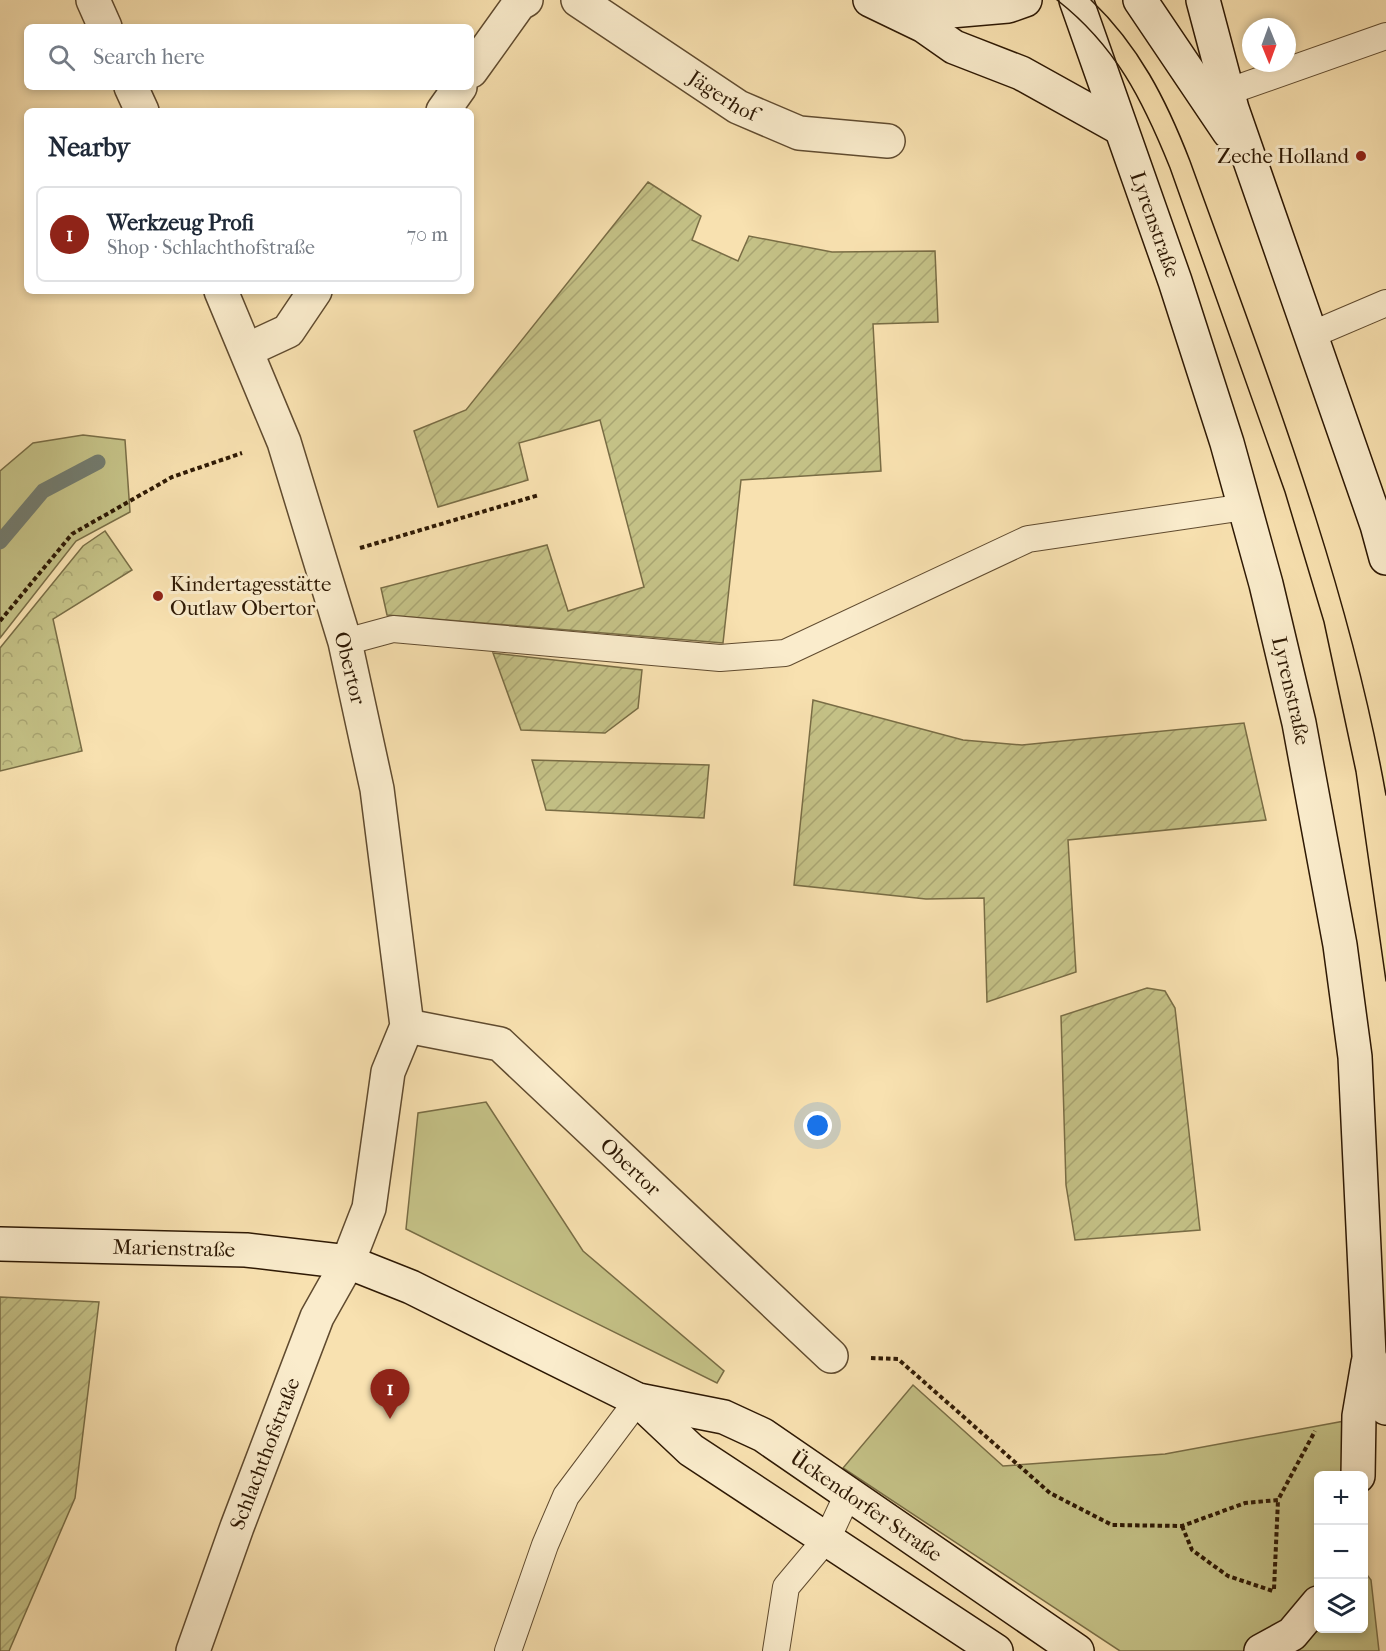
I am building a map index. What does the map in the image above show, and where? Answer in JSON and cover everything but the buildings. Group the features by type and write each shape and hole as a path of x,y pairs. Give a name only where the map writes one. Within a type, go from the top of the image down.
{"main road":[{"path":"93,0 104,24"},
{"path":"474,67 519,4 526,0"},
{"name":"Jägerhof","path":"579,0 738,106 798,133 888,141"},
{"path":"870,0 904,15 954,47 1021,74 1120,128"},
{"path":"904,15 1008,6 1025,0"},
{"name":"Lyrenstraße","path":"1076,0 1175,281 1245,507 1299,723 1340,945 1355,1057 1369,1355 1386,1408"},
{"path":"1140,0 1252,166"},
{"path":"1203,0 1227,92 1377,525 1386,558"},
{"path":"132,90 141,108"},
{"path":"445,108 458,90"},
{"name":"Obertor","path":"222,294 284,442 345,642 377,789 407,1026 388,1072 369,1208 348,1262"},
{"path":"247,350 288,331 313,294"},
{"name":"Obertor","path":"407,1026 500,1044 831,1356"},
{"name":"Marienstraße","path":"0,1244 246,1250 348,1262"},
{"name":"Ückendorfer Straße","path":"348,1262 411,1287 638,1400 724,1417 763,1436 847,1496 1077,1651"},
{"name":"Schlachthofstraße","path":"193,1651 237,1527 317,1317 348,1262"},
{"path":"1358,1471 1359,1416 1369,1355"},
{"name":"Ückendorfer Straße","path":"638,1400 691,1450 828,1537 996,1651"},
{"path":"1261,1651 1292,1634 1314,1608"}],"lane":[{"path":"1227,92 1386,36"},
{"path":"1311,335 1386,303"},
{"path":"345,642 393,628 720,658 785,653 1028,539 1245,507"},
{"path":"508,1651 545,1545 566,1496 638,1400"},
{"path":"776,1651 786,1587 828,1537 847,1496"}],"path":[{"path":"0,621 72,534 172,477 229,457 284,442"},
{"path":"319,561 539,495"},
{"path":"831,1356 898,1359 1050,1493 1112,1525 1182,1526 1245,1503 1278,1500"},
{"path":"1182,1526 1192,1550 1228,1576 1274,1591 1278,1500 1319,1422"}],"green space":[{"path":"648,182 701,216 692,240 738,261 749,236 832,252 935,251 938,322 873,324 881,471 741,480 723,643 387,615 381,588 547,545 568,611 644,587 600,420 519,443 528,480 438,507 414,431 466,410"},
{"path":"83,435 125,440 130,512 76,541 0,638 0,471 33,443"},
{"path":"105,531 132,570 53,619 82,751 0,771 0,648 83,546"},
{"path":"493,653 642,670 638,708 605,733 521,730"},
{"path":"813,700 963,740 1022,745 1244,723 1266,820 1068,840 1076,972 987,1002 984,898 926,899 794,885"},
{"path":"532,760 709,765 704,818 546,810"},
{"path":"1147,988 1165,991 1175,1008 1200,1230 1075,1240 1066,1185 1061,1016"},
{"path":"486,1102 583,1251 724,1371 717,1383 406,1229 418,1113"},
{"path":"0,1297 99,1302 75,1498 9,1651 0,1651"},
{"path":"913,1385 1003,1466 1165,1454 1350,1420 1347,1471 1314,1471 1314,1633 1368,1633 1368,1576 1371,1580 1379,1651 1120,1651 843,1468"}],"waterway":[{"path":"0,542 43,491 98,462"}],"tram line":[{"path":"1057,0 1096,36 1112,56 1126,76 1149,120 1170,168 1285,492 1324,622 1356,772 1386,981"},
{"path":"1091,0 1123,36 1150,74 1190,161 1275,395 1327,553 1369,713 1386,795"}],"place":[{"name":"Zeche Holland","path":"1361,156"},
{"name":"Kindertagesstätte Outlaw Obertor","path":"158,596"},
{"name":"Werkzeug Profi","path":"390,1419"}]}
